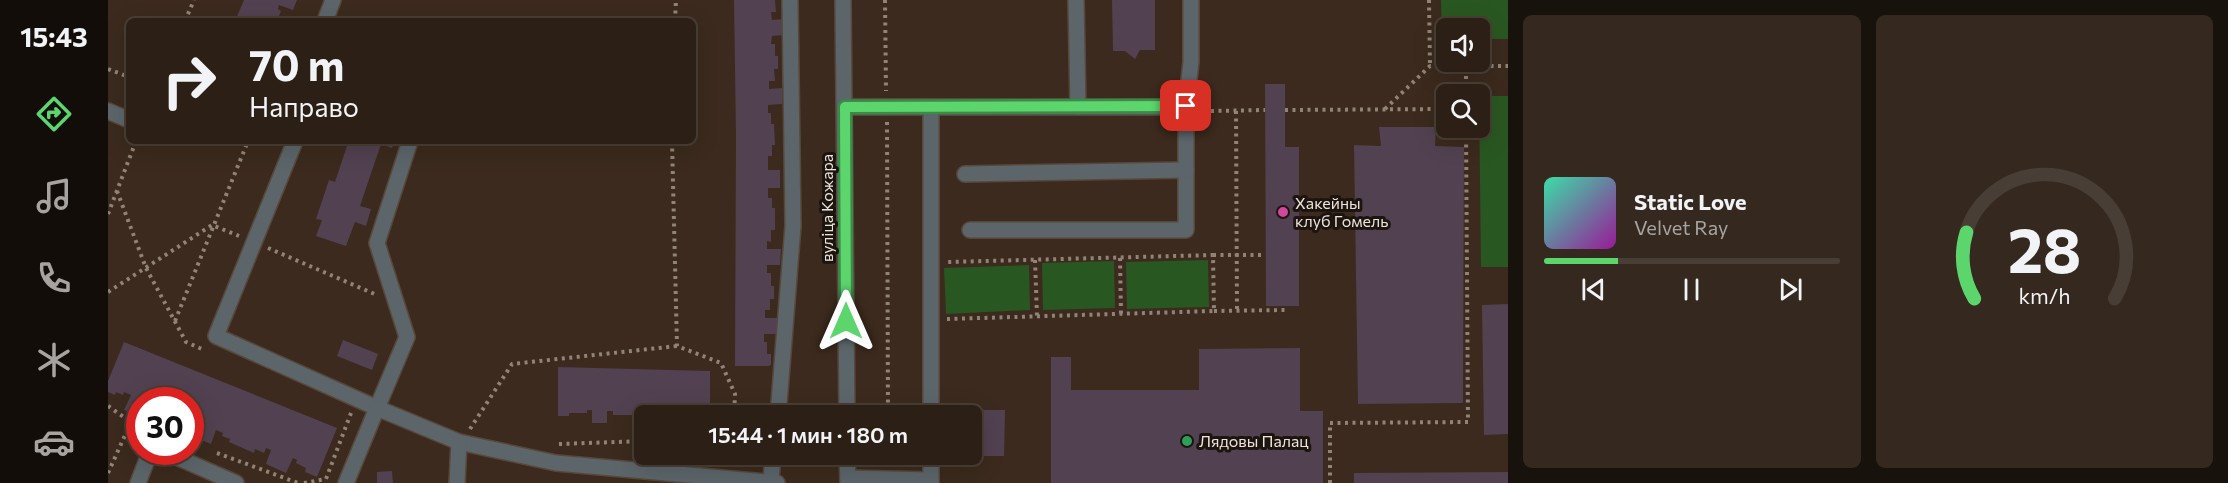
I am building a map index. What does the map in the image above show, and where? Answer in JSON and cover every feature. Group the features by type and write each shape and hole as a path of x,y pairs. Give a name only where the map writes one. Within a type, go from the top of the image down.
{"street":[{"path":"326,18 333,0"},
{"path":"779,405 792,226 790,0"},
{"name":"вуліца Кожара","path":"843,0 847,405"},
{"path":"1076,0 1078,107"},
{"path":"970,230 1186,230 1186,106 1191,62 1191,0"},
{"path":"845,107 1186,106"},
{"path":"931,107 931,405"},
{"path":"108,111 126,119"},
{"path":"294,144 216,336 459,442 556,463 774,482 773,465"},
{"path":"346,483 407,337 377,243 409,144"},
{"path":"965,174 1186,170"},
{"path":"457,483 459,442"},
{"path":"138,483 145,465"},
{"path":"195,465 236,483"},
{"path":"847,465 848,481 932,481 931,465"}],"path":[{"path":"186,18 194,0"},
{"path":"675,18 676,0"},
{"path":"885,0 888,405"},
{"path":"1429,0 1430,66"},
{"path":"1385,109 1430,66 1436,66"},
{"path":"1490,66 1508,66"},
{"path":"108,69 126,76"},
{"path":"1285,110 1436,109"},
{"path":"1211,111 1265,110"},
{"path":"1236,111 1237,311"},
{"path":"1330,483 1329,423 1468,422 1466,138"},
{"path":"108,214 135,144"},
{"path":"175,321 247,144"},
{"path":"672,144 678,346"},
{"path":"1213,255 1215,311"},
{"path":"931,263 1263,255"},
{"path":"1120,258 1121,314"},
{"path":"1035,260 1037,316"},
{"path":"931,319 1286,310"},
{"path":"470,430 512,364 678,346 721,363 735,394 734,405"},
{"path":"108,406 126,419"},
{"path":"108,473 126,433"},
{"path":"212,452 298,483"}],"green space":[{"path":"1441,0 1508,0 1508,39 1490,39 1490,18 1441,18"},
{"path":"1490,96 1508,96 1508,267 1481,267 1479,138 1490,138"},
{"path":"1208,260 1209,307 1127,309 1126,262"},
{"path":"1114,261 1115,308 1043,310 1042,263"},
{"path":"1029,265 1030,310 946,314 944,268"}],"building":[{"path":"244,0 297,0 293,10 279,5 278,9 281,11 278,18 236,18"},
{"path":"734,0 775,0 776,12 771,12 772,20 784,19 785,35 772,36 771,44 775,44 778,69 774,69 775,81 769,81 769,89 782,88 782,104 768,105 771,124 774,124 775,145 772,145 772,156 768,156 768,170 780,170 780,188 768,188 768,198 772,198 772,208 775,208 775,230 771,230 771,242 767,241 767,249 781,249 780,265 767,265 767,273 771,273 771,286 774,286 774,299 770,299 770,310 765,310 765,318 778,318 778,334 764,334 767,354 771,354 771,365 768,366 735,366"},
{"path":"1112,0 1155,0 1155,50 1140,50 1135,59 1125,51 1113,51"},
{"path":"1265,84 1285,84 1285,147 1299,147 1299,306 1266,306"},
{"path":"1379,127 1436,127 1435,146 1464,147 1463,403 1358,404 1354,145 1381,146"},
{"path":"348,144 381,144 360,206 371,209 366,226 355,222 346,246 316,236 322,220 316,219 329,180 335,182"},
{"path":"381,144 394,144 392,148"},
{"path":"1508,304 1508,434 1484,435 1482,305"},
{"path":"343,340 378,354 372,370 337,356"},
{"path":"124,342 337,428 317,477 305,472 306,468 296,463 297,460 293,458 286,473 266,464 271,450 266,448 264,453 255,449 254,453 229,442 230,439 222,436 223,433 216,430 211,444 204,441 204,387 126,387 126,393 124,392 123,395 116,392 115,395 108,392 108,381"},
{"name":"Лядовы Палац","path":"1300,348 1300,411 1323,411 1323,483 1051,483 1051,357 1071,357 1071,390 1199,390 1199,349"},
{"path":"558,367 710,371 710,405 634,405 634,415 613,415 613,411 607,411 607,423 592,423 592,410 587,410 587,413 569,413 569,416 558,416"},
{"path":"982,410 1005,410 1004,456 982,456"},
{"path":"392,471 393,483 377,483 377,472"},
{"path":"1508,472 1508,483 1354,483 1354,473"}],"place":[{"name":"Хакейны клуб Гомель","path":"1283,212"},
{"name":"Лядовы Палац","path":"1187,441"}],"route":[{"path":"846,321 845,107 1186,106"}]}
